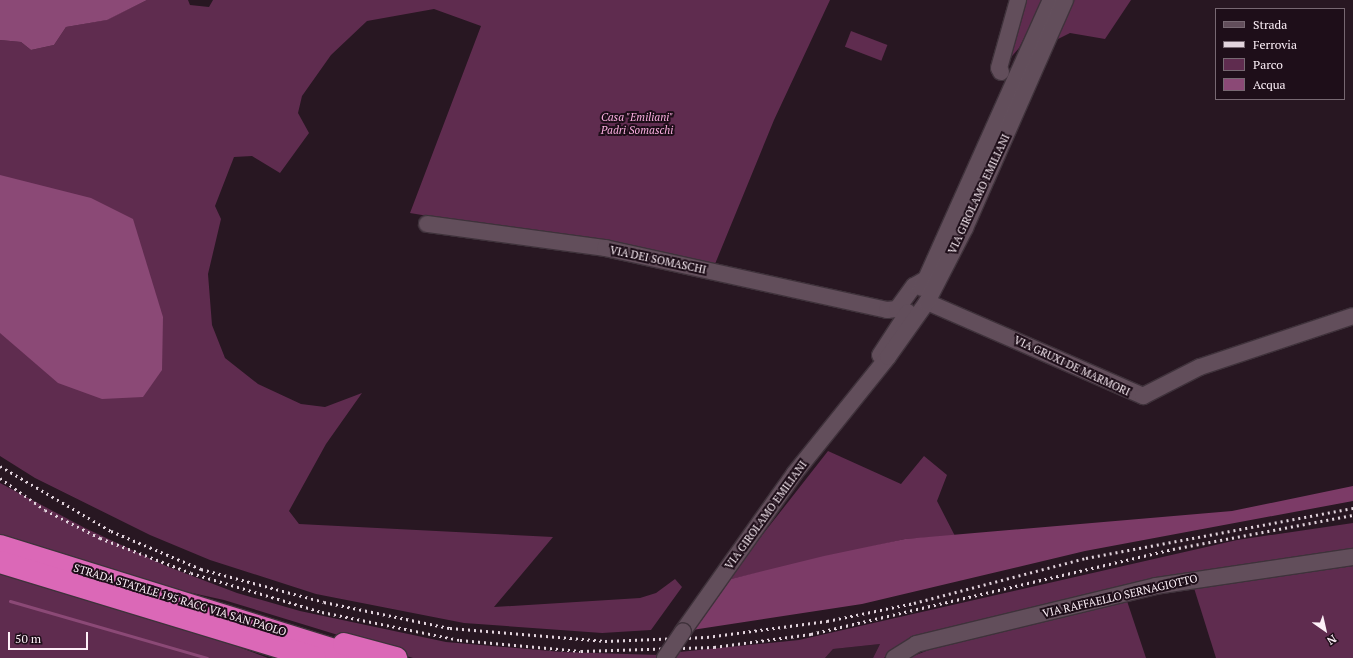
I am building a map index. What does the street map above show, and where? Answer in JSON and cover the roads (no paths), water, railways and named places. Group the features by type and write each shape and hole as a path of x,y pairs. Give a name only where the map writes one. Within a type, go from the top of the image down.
{"highway":[{"name":"STRADA STATALE 195 RACC VIA SAN PAOLO","path":"0,546 243,635 322,652 360,658"},
{"name":"STRADA STATALE 195 RACC VIA SAN PAOLO","path":"0,562 128,592 322,652"},
{"path":"243,635 258,649 281,658"},
{"path":"322,652 349,643 396,658"}],"street":[{"path":"1009,97 1002,72 999,68 1018,0"},
{"name":"VIA GIROLAMO EMILIANI","path":"898,334 901,324 926,279 1009,97 1051,0"},
{"name":"VIA GIROLAMO EMILIANI","path":"666,658 683,631 794,474 871,375 898,334 927,302 965,228 1065,0"},
{"path":"1002,72 1024,61"},
{"name":"VIA DEI SOMASCHI","path":"427,224 605,248 886,310"},
{"path":"898,334 886,310 897,309 914,286 926,279"},
{"name":"VIA GRUXI DE MARMORI","path":"927,302 1143,396 1200,367 1353,316"},
{"name":"VIA RAFFAELLO SERNAGIOTTO","path":"894,658 916,644 1156,586 1353,557"}],"water":[{"path":"0,0 147,0 107,20 66,27 54,45 31,50 21,42 0,40"},
{"path":"0,175 91,198 133,219 163,317 162,370 143,397 102,399 58,383 0,333"}],"waterway":[{"path":"10,601 207,658"}],"railway":[{"path":"0,466 111,531 201,569 324,602 450,628 605,641 707,637 827,621 914,603 1086,558 1353,508"},
{"path":"0,478 45,510 100,538 191,573 322,612 460,640 581,651 714,647 811,634 1173,549 1353,515"}],"park label":[{"name":"Casa \"Emiliani\" Padri Somaschi","path":"637,124"}]}
